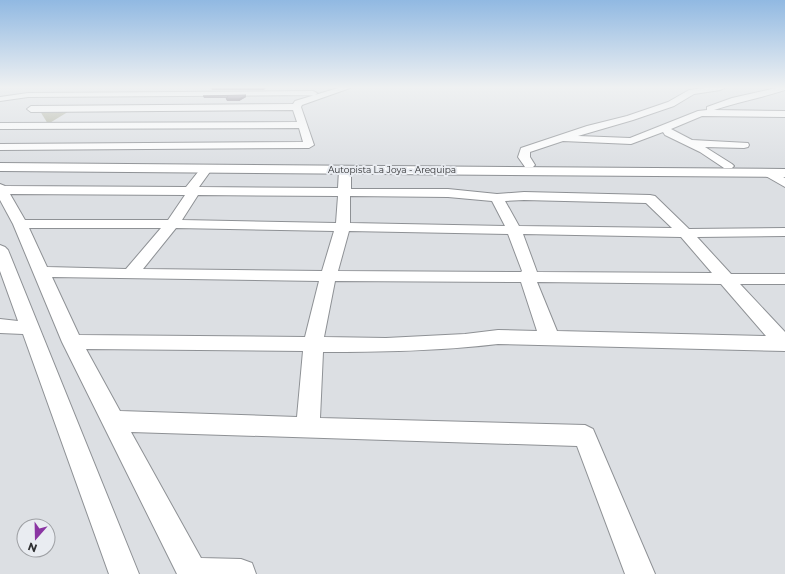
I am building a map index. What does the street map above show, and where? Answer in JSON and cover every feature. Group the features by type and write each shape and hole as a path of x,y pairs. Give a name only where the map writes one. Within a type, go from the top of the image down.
{"main road":[{"name":"Autopista La Joya - Arequipa","path":"0,159 529,165 785,166"},
{"name":"Autopista La Joya - Arequipa","path":"0,167 785,173"}],"street":[{"path":"36,115 47,126"},
{"path":"0,159 47,126 67,115"},
{"path":"162,146 196,115"},
{"path":"0,147 309,145 300,115"},
{"path":"529,165 524,157 525,150 590,128 639,115"},
{"path":"562,138 631,141 697,115"},
{"path":"0,126 303,125"},
{"path":"665,128 668,133 704,150 728,166"},
{"path":"690,143 744,145"},
{"path":"130,274 172,224 192,194 190,191 206,169"},
{"path":"308,428 313,345 328,277 343,226 345,170"},
{"path":"768,173 785,183"},
{"path":"241,574 193,573 72,342 20,224 1,189 344,192 383,194 448,193 497,198 532,196 650,199 685,233 785,343"},
{"path":"497,198 513,230 530,271 528,277 550,339"},
{"path":"20,224 343,226 685,233 785,232"},
{"path":"2,258 124,574"},
{"path":"40,272 328,277 785,279"},
{"path":"0,326 30,328"},
{"path":"72,342 313,345 430,344 498,337 785,343"},
{"path":"113,421 585,436 640,574"}],"green space":[{"path":"42,115 63,115 48,124"}]}
